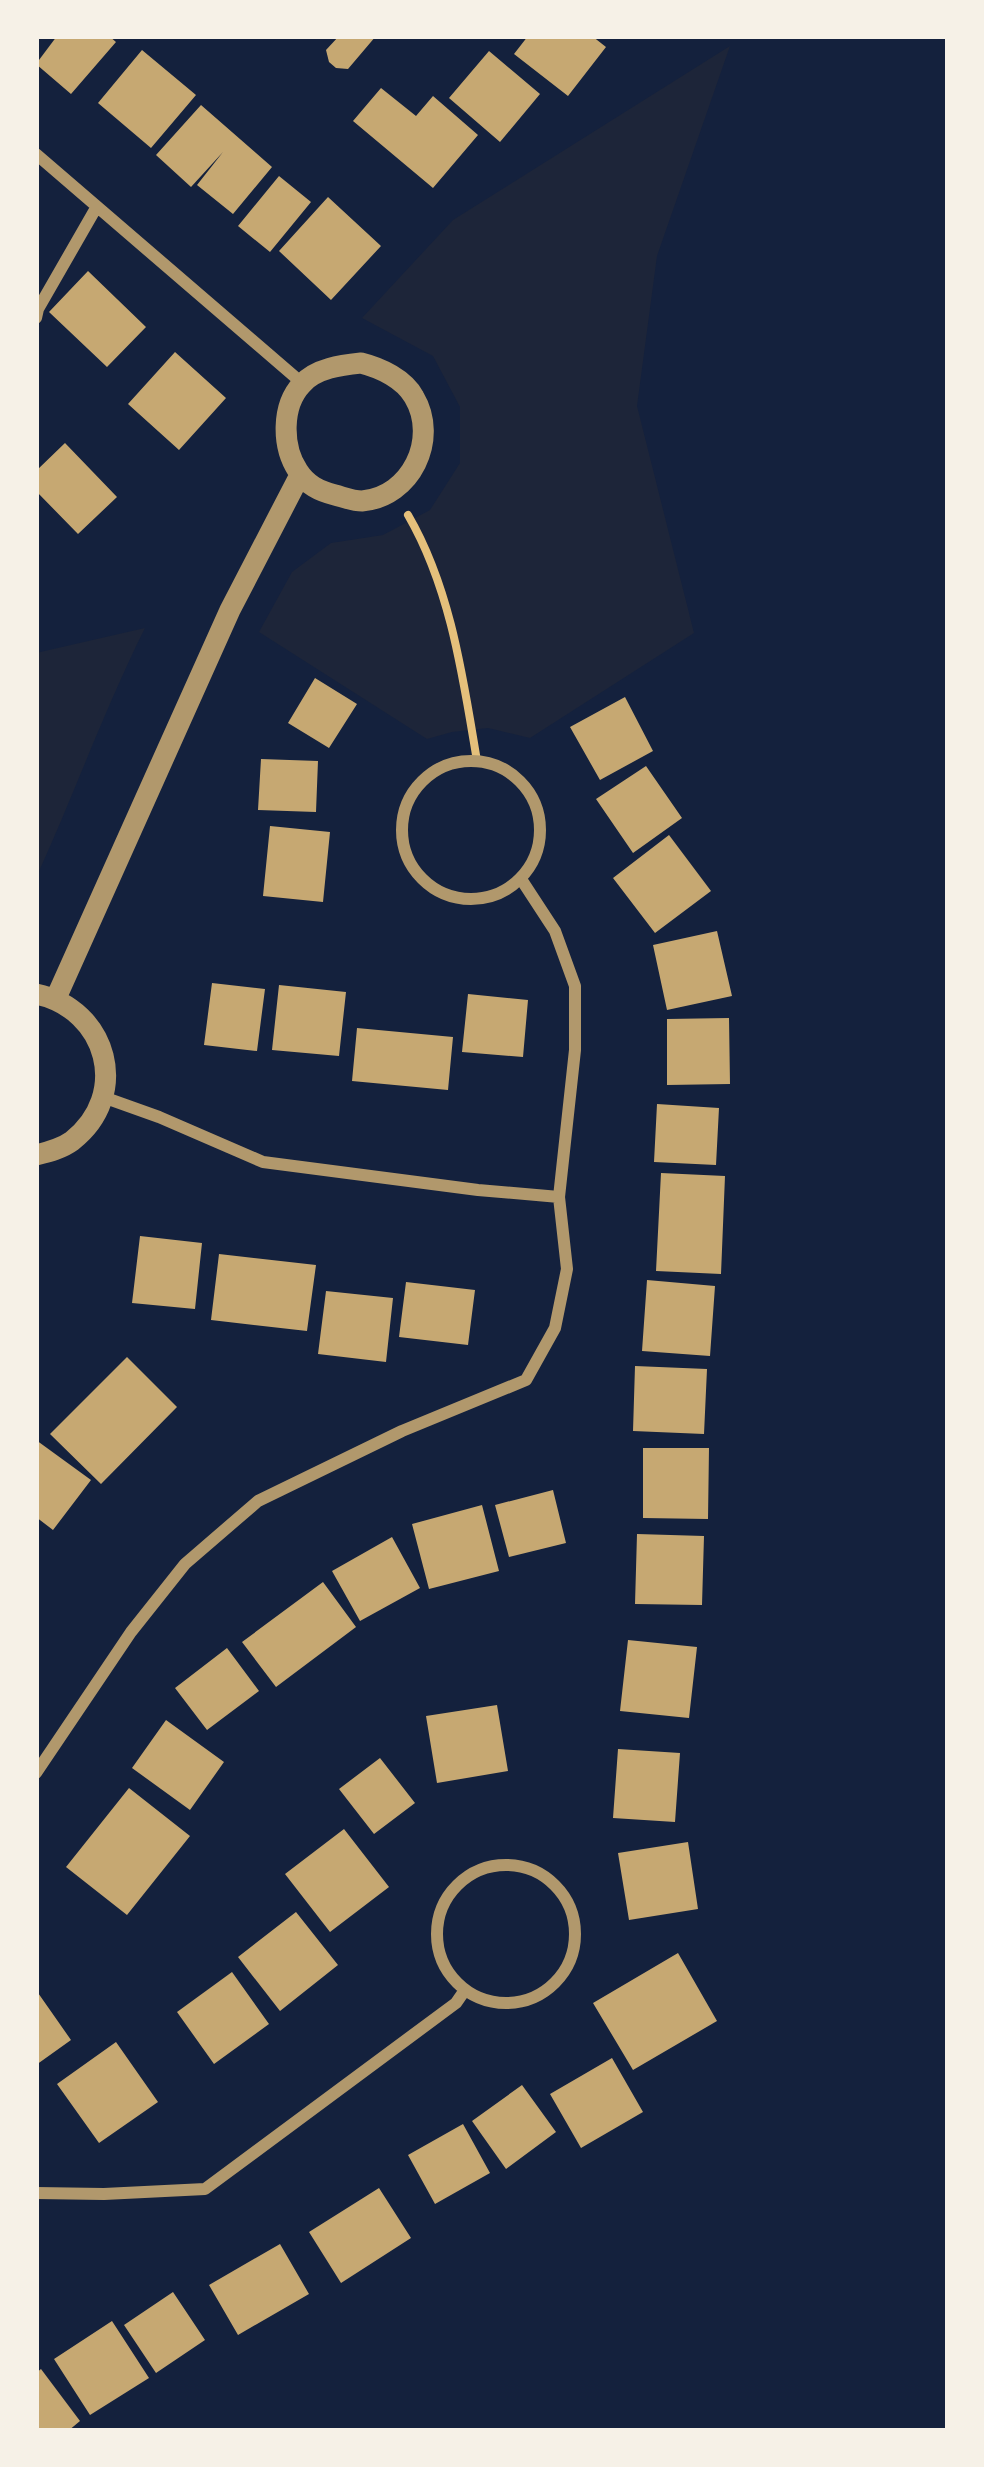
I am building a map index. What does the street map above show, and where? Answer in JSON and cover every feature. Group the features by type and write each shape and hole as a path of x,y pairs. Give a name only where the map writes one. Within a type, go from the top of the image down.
{"street":[{"path":"36,154 302,383"},
{"path":"36,318 96,208"},
{"path":"362,363 383,369 413,394 424,435 419,460 403,482 385,495 359,501 317,491 300,475 289,454 286,426 302,383 332,366 362,363"},
{"path":"36,1155 72,1141 92,1120 103,1097 106,1065 100,1043 86,1021 46,996 230,610 300,475"},
{"path":"477,761 518,778 538,811 541,829 536,855 521,879 501,893 474,900 450,897 431,887 414,869 404,848 402,821 410,797 429,774 448,764 477,761"},
{"path":"36,1774 131,1632 185,1564 257,1501 402,1431 526,1380 555,1328 567,1269 559,1197 575,1051 575,986 556,931 521,879"},
{"path":"103,1097 263,1162 559,1197"},
{"path":"511,1864 552,1881 573,1914 575,1933 570,1959 555,1982 535,1996 508,2004 484,2000 465,1990 448,1974 439,1952 437,1924 444,1900 483,1868 511,1864"},
{"path":"36,2193 205,2189 456,2003 465,1990"}],"path":[{"path":"393,489 419,533 449,617 477,761"}],"shaded area":[{"path":"730,46 657,256 637,406 694,633 530,738 488,728 427,739 259,632 292,572 331,543 383,535 430,510 460,463 460,407 433,356 362,318 453,220"},
{"path":"145,628 116,690 36,878 36,653"}],"building":[{"path":"57,36 109,36 116,42 71,94 36,64"},
{"path":"339,36 376,36 348,69 329,62 326,50"},
{"path":"528,36 592,36 606,47 568,96 514,54"},
{"path":"142,50 196,95 151,148 98,103"},
{"path":"489,51 540,94 500,142 449,98"},
{"path":"381,88 416,116 433,96 478,135 433,188 353,121"},
{"path":"201,105 272,167 233,214 197,185 223,152 191,187 156,155"},
{"path":"279,176 311,202 270,252 238,226"},
{"path":"328,197 381,246 331,300 279,251"},
{"path":"88,271 146,327 107,367 49,312"},
{"path":"175,352 226,398 179,450 128,404"},
{"path":"65,443 117,497 78,534 36,491 36,471"},
{"path":"315,678 357,704 329,748 288,723"},
{"path":"625,697 653,751 600,780 570,727"},
{"path":"261,759 318,761 316,812 258,810"},
{"path":"646,766 682,818 633,853 596,799"},
{"path":"270,826 330,832 323,902 263,896"},
{"path":"669,835 711,891 655,933 613,878"},
{"path":"717,931 732,996 667,1010 653,945"},
{"path":"212,983 265,989 257,1051 204,1045"},
{"path":"279,985 346,992 339,1056 272,1050"},
{"path":"468,994 528,1000 523,1057 462,1052"},
{"path":"729,1018 730,1084 667,1085 667,1019"},
{"path":"357,1028 453,1037 448,1090 352,1081"},
{"path":"657,1104 719,1108 716,1165 654,1162"},
{"path":"661,1173 725,1176 721,1274 656,1271"},
{"path":"140,1236 202,1243 195,1309 132,1303"},
{"path":"219,1254 316,1265 307,1331 211,1320"},
{"path":"647,1280 715,1286 710,1356 642,1351"},
{"path":"406,1282 475,1290 468,1345 399,1337"},
{"path":"326,1291 393,1298 386,1362 318,1354"},
{"path":"127,1357 177,1407 101,1484 50,1434"},
{"path":"635,1366 707,1369 704,1434 633,1431"},
{"path":"36,1440 91,1480 53,1530 36,1517"},
{"path":"643,1448 709,1448 708,1519 643,1518"},
{"path":"553,1490 566,1543 509,1557 495,1505"},
{"path":"482,1505 499,1571 429,1589 412,1524"},
{"path":"637,1534 704,1536 702,1605 635,1604"},
{"path":"392,1537 420,1588 360,1621 332,1571"},
{"path":"323,1582 356,1627 276,1687 242,1642"},
{"path":"628,1640 697,1647 689,1718 620,1711"},
{"path":"227,1648 259,1691 207,1730 175,1688"},
{"path":"497,1705 508,1771 437,1783 426,1716"},
{"path":"166,1720 224,1762 190,1810 132,1768"},
{"path":"618,1749 680,1753 675,1822 613,1818"},
{"path":"380,1758 415,1803 374,1834 339,1789"},
{"path":"129,1788 190,1836 127,1915 66,1867"},
{"path":"344,1829 389,1887 330,1932 285,1874"},
{"path":"688,1842 698,1909 629,1920 618,1853"},
{"path":"296,1912 338,1965 280,2011 238,1957"},
{"path":"678,1953 717,2021 633,2070 593,2003"},
{"path":"232,1972 269,2024 214,2064 177,2012"},
{"path":"36,1990 71,2040 36,2065"},
{"path":"116,2042 158,2102 99,2143 57,2084"},
{"path":"612,2058 643,2112 581,2148 550,2094"},
{"path":"522,2085 556,2132 506,2169 472,2121"},
{"path":"463,2124 490,2173 435,2204 408,2155"},
{"path":"379,2188 411,2238 341,2283 309,2232"},
{"path":"280,2244 309,2294 238,2335 209,2285"},
{"path":"173,2292 205,2340 156,2373 124,2325"},
{"path":"112,2321 149,2378 90,2415 54,2359"},
{"path":"41,2369 80,2421 68,2431 36,2431 36,2373"}]}
